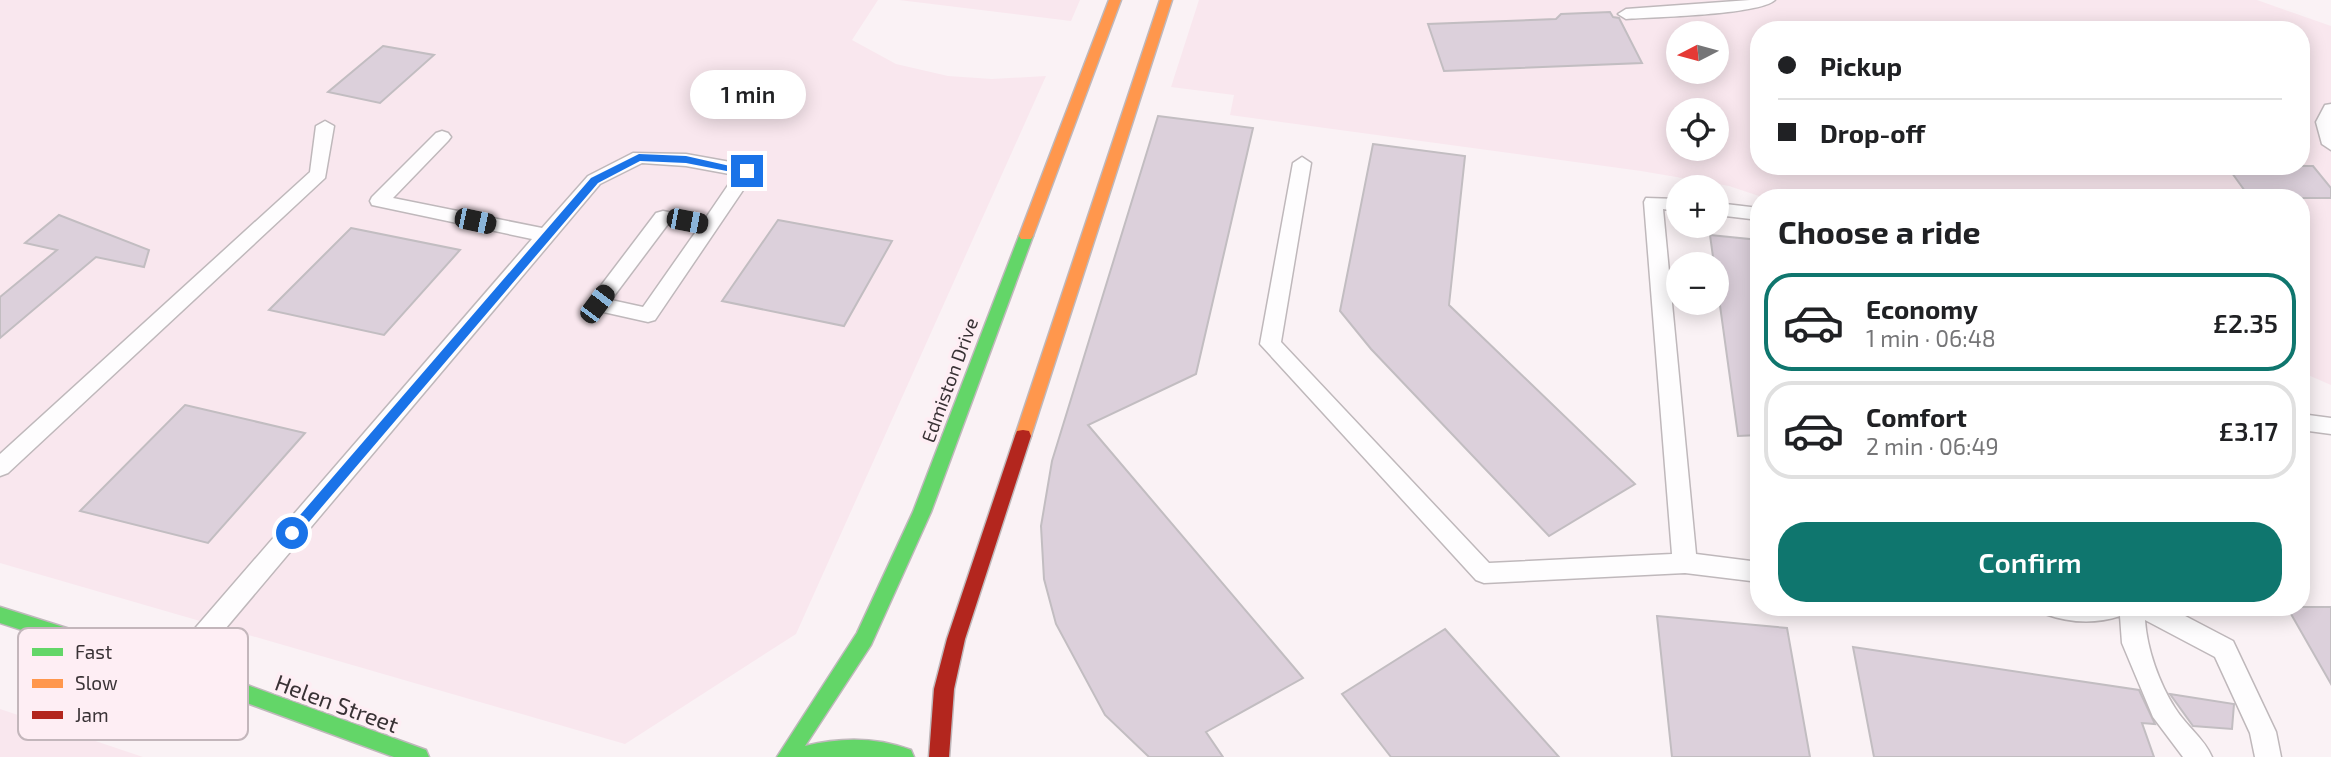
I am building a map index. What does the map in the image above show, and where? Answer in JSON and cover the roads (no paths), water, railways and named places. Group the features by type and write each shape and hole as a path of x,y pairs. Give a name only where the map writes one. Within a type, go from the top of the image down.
{"main road":[{"name":"Edmiston Drive","path":"786,757 864,639 922,512 1112,6"},
{"path":"939,757 944,689 956,639 1163,7"},
{"name":"Helen Street","path":"0,615 40,628"},
{"name":"Helen Street","path":"248,697 419,757"},
{"path":"800,757 822,749 862,746 904,757"}],"lane":[{"path":"1626,14 1750,5 1767,0"},
{"path":"2331,109 2325,122 2331,144"},
{"path":"0,467 319,174 325,126"},
{"path":"442,136 379,201 547,236"},
{"path":"211,628 594,180 639,157 686,160 747,171 710,226 648,315 597,304 663,217 710,226"},
{"path":"1302,163 1270,344 1484,573 1685,563 1750,571"},
{"path":"1666,204 1653,202 1685,563"},
{"path":"1729,210 1750,213"},
{"path":"2310,423 2331,426"},
{"path":"2133,616 2134,642 2166,717 2199,757"},
{"path":"2162,616 2224,649 2263,732 2268,757"}]}
